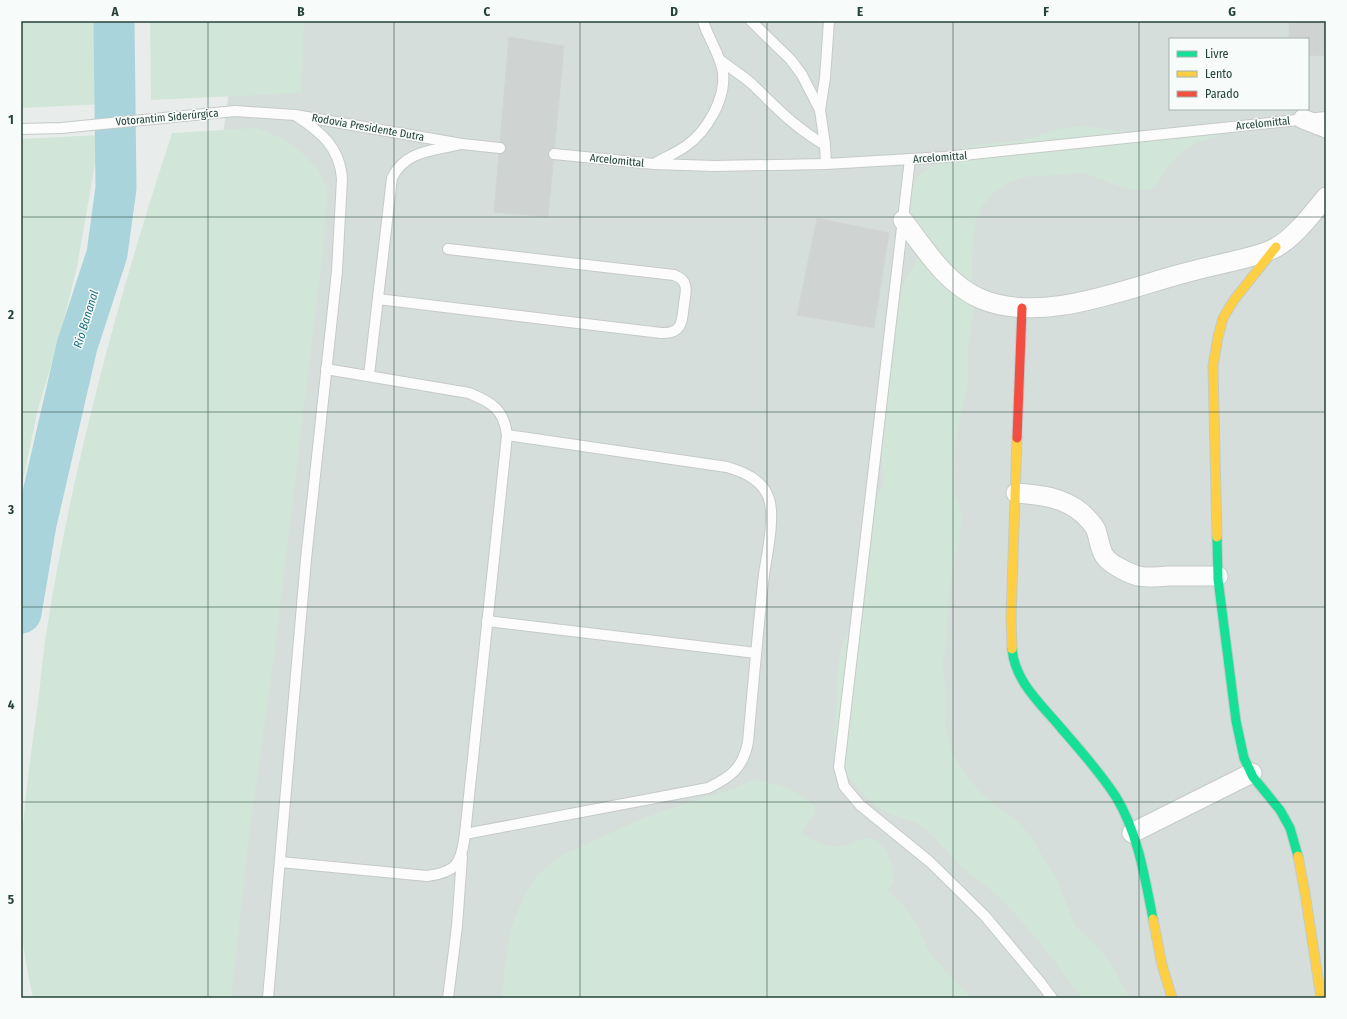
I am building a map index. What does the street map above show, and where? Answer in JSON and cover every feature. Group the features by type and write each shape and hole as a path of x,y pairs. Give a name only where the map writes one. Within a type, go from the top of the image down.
{"street":[{"path":"1303,119 1326,128"},
{"path":"1321,998 1305,893 1290,828 1280,810 1266,794 1252,773 1244,758 1236,720 1218,576 1213,366 1218,337 1224,318 1234,300 1276,247 1292,234 1312,214 1326,197"},
{"path":"903,220 934,260 950,278 966,291 981,299 1002,305 1022,308 1047,307 1076,303 1257,255 1276,247"},
{"path":"1022,308 1011,618 1012,653 1020,677 1036,700 1055,720 1110,789 1124,812 1132,833 1148,895 1161,961 1172,998"},
{"path":"1016,493 1036,494 1057,498 1076,508 1095,528 1099,547 1106,558 1117,567 1127,572 1138,576 1152,577 1218,576"},
{"path":"1132,833 1252,773"}],"lane":[{"path":"654,164 686,146 700,133 719,102 723,73 720,60 703,21"},
{"path":"751,21 791,60 802,75 820,110"},
{"path":"826,164 820,110 825,78 829,21"},
{"path":"720,60 751,83 795,125 825,145"},
{"name":"Rodovia Presidente Dutra","path":"235,111 295,114 462,144 500,148"},
{"name":"Votorantim Siderúrgica","path":"21,129 60,128 235,111"},
{"path":"268,998 306,559 336,271 342,179 342,166 333,147 311,125 295,114"},
{"name":"Arcelomittal","path":"554,154 654,164 714,166 826,164 982,153 1326,117"},
{"path":"369,375 392,178 396,170 403,162 412,156 462,144"},
{"path":"910,159 839,767 844,786 860,805 930,862 974,905 1010,946 1052,998"},
{"path":"378,299 662,333 677,330 682,322 686,287 682,279 674,275 448,249"},
{"path":"326,369 457,390 478,396 494,406 500,412 506,424 507,435 463,849 457,926 448,998"},
{"path":"465,834 708,788 736,771 746,753 771,512 770,500 766,490 758,482 739,470 727,467 507,435"},
{"path":"487,621 756,652"},
{"path":"280,862 427,876 444,873 456,866 461,858 463,849"}],"shaded area":[{"path":"239,21 1326,21 1326,998 101,998"}],"green space":[{"path":"21,21 101,21 104,104 21,108"},
{"path":"150,21 304,21 301,93 151,100"},
{"path":"1086,126 1122,132 1178,127 1218,136 1196,143 1179,154 1166,169 1157,184 1149,190 1134,190 1085,173 1023,177 1008,183 992,193 981,208 975,224 972,255 974,308 968,346 968,383 956,437 953,469 955,494 962,513 959,541 952,571 945,652 942,665 946,693 945,726 952,753 963,771 977,789 993,804 1022,826 1032,839 1056,878 1075,926 1099,948 1115,971 1129,998 1082,998 1015,913 999,897 960,865 927,830 913,821 888,813 869,800 848,776 836,752 834,738 840,655 844,641 858,615 864,597 873,510 876,498 883,486 884,476 881,455 898,299 902,287 918,258 919,251 909,212 909,201 912,187 921,173 945,157 963,148 976,145 1011,142 1059,129"},
{"path":"257,128 279,138 300,151 316,168 327,190 323,248 273,664 249,834 231,998 33,998 25,956 21,920 20,889 23,826 46,637 70,502 84,440 116,316 172,133"},
{"path":"98,135 95,164 77,267 60,335 37,413 21,490 21,139"},
{"path":"753,780 786,788 815,806 814,815 801,833 811,839 822,844 839,847 868,838 879,843 887,854 892,867 893,880 888,890 904,907 917,926 930,954 971,998 502,998 510,932 524,896 538,875 560,856 644,818 689,802 734,789"}],"building":[{"path":"1289,21 1326,21 1326,55 1309,56 1309,38 1289,38"},
{"path":"509,37 564,46 548,217 494,212"},
{"path":"817,218 889,233 874,328 797,315"}],"waterway":[{"name":"Rio Bananal","path":"21,613 36,524 77,346 107,254 116,188 114,21"}],"traffic: fast":[{"path":"1217,537 1218,579 1236,721 1244,758 1253,777 1280,810 1290,828 1298,856"},
{"path":"1012,649 1018,672 1030,692 1097,770 1124,811 1140,856 1153,919"}],"traffic: slow":[{"path":"1217,537 1213,366 1218,337 1223,318 1234,300 1276,247"},
{"path":"1012,649 1011,618 1017,438"},
{"path":"1298,856 1321,998"},
{"path":"1153,919 1162,965 1172,998"}],"traffic: jam":[{"path":"1017,438 1022,308"}]}
